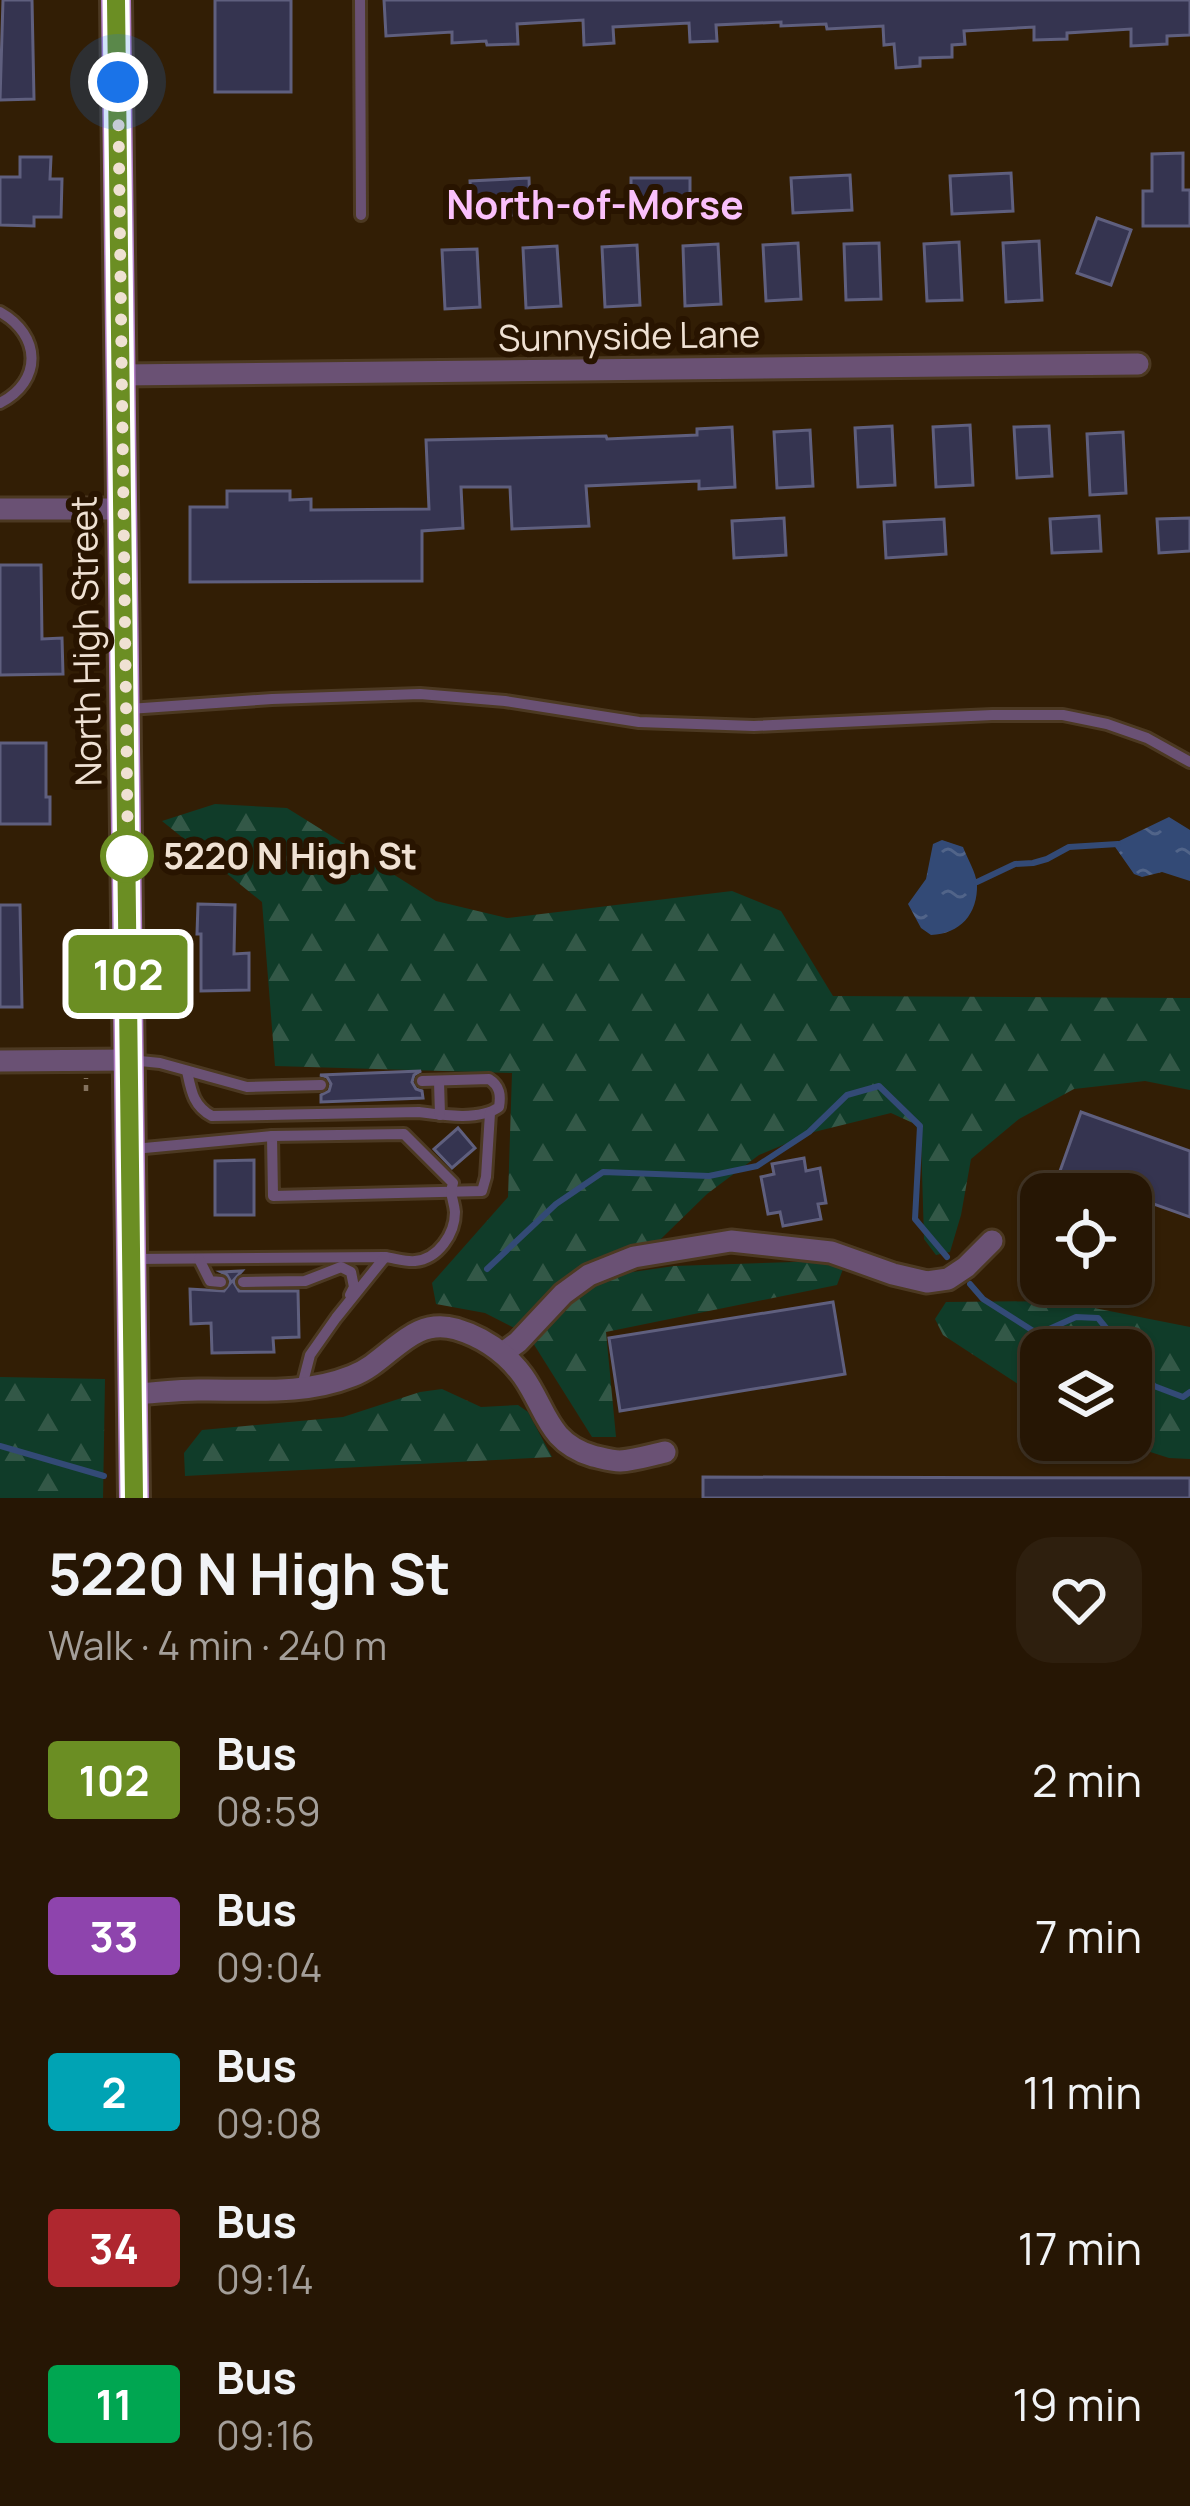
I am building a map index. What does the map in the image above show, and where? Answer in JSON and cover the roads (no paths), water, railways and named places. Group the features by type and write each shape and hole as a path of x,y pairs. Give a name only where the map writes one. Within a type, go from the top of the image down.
{"main road":[{"name":"North High Street","path":"116,0 134,1498"}],"street":[{"name":"Sunnyside Lane","path":"122,375 1138,364"},
{"path":"0,509 123,508"},
{"path":"0,1061 130,1060"},
{"path":"502,1353 563,1294 590,1275 634,1257 730,1241 831,1252 927,1282 948,1279 992,1241"},
{"path":"133,1394 301,1389 367,1370 415,1332 436,1325 470,1334 502,1353 524,1377 567,1445 616,1462 665,1452"}],"lane":[{"path":"360,0 361,214"},
{"path":"0,312 25,334 32,364 27,380 0,403"},
{"path":"125,709 420,694 506,701 639,722 754,726 1026,714 1107,724 1148,738 1190,763"},
{"path":"130,1060 160,1063 247,1087 321,1085"},
{"path":"187,1071 196,1102 212,1116 440,1115 490,1113 499,1108 496,1084 489,1079 422,1082"},
{"path":"439,1081 440,1115"},
{"path":"306,1086 307,1113"},
{"path":"272,1136 274,1196 482,1191 490,1113"},
{"path":"131,1149 272,1136 404,1135 453,1183 450,1192 455,1210 452,1230 438,1251 416,1261 385,1257 132,1259"},
{"path":"301,1389 310,1355 385,1257"},
{"path":"199,1258 209,1281 221,1282"},
{"path":"243,1282 305,1281 341,1267 351,1272 354,1287 340,1314"}],"water":[{"path":"1169,817 1190,830 1190,881 1162,872 1134,874 1113,844"},
{"path":"942,840 963,847 975,875 977,895 971,913 959,926 931,935 921,928 908,904 926,879 933,844"}],"waterway":[{"path":"977,882 1069,847 1118,844"},
{"path":"487,1269 556,1204 603,1172 709,1176 757,1166 809,1132 847,1095 879,1086 920,1126 915,1219 947,1257"},
{"path":"970,1284 983,1299 1030,1329"},
{"path":"1049,1329 1076,1317 1098,1318 1107,1329"},
{"path":"1152,1384 1183,1397 1190,1392"},
{"path":"0,1446 104,1476"}],"place":[{"name":"5220 N High St","path":"127,856"}],"district":[{"name":"North-of-Morse","path":"595,205"}]}
